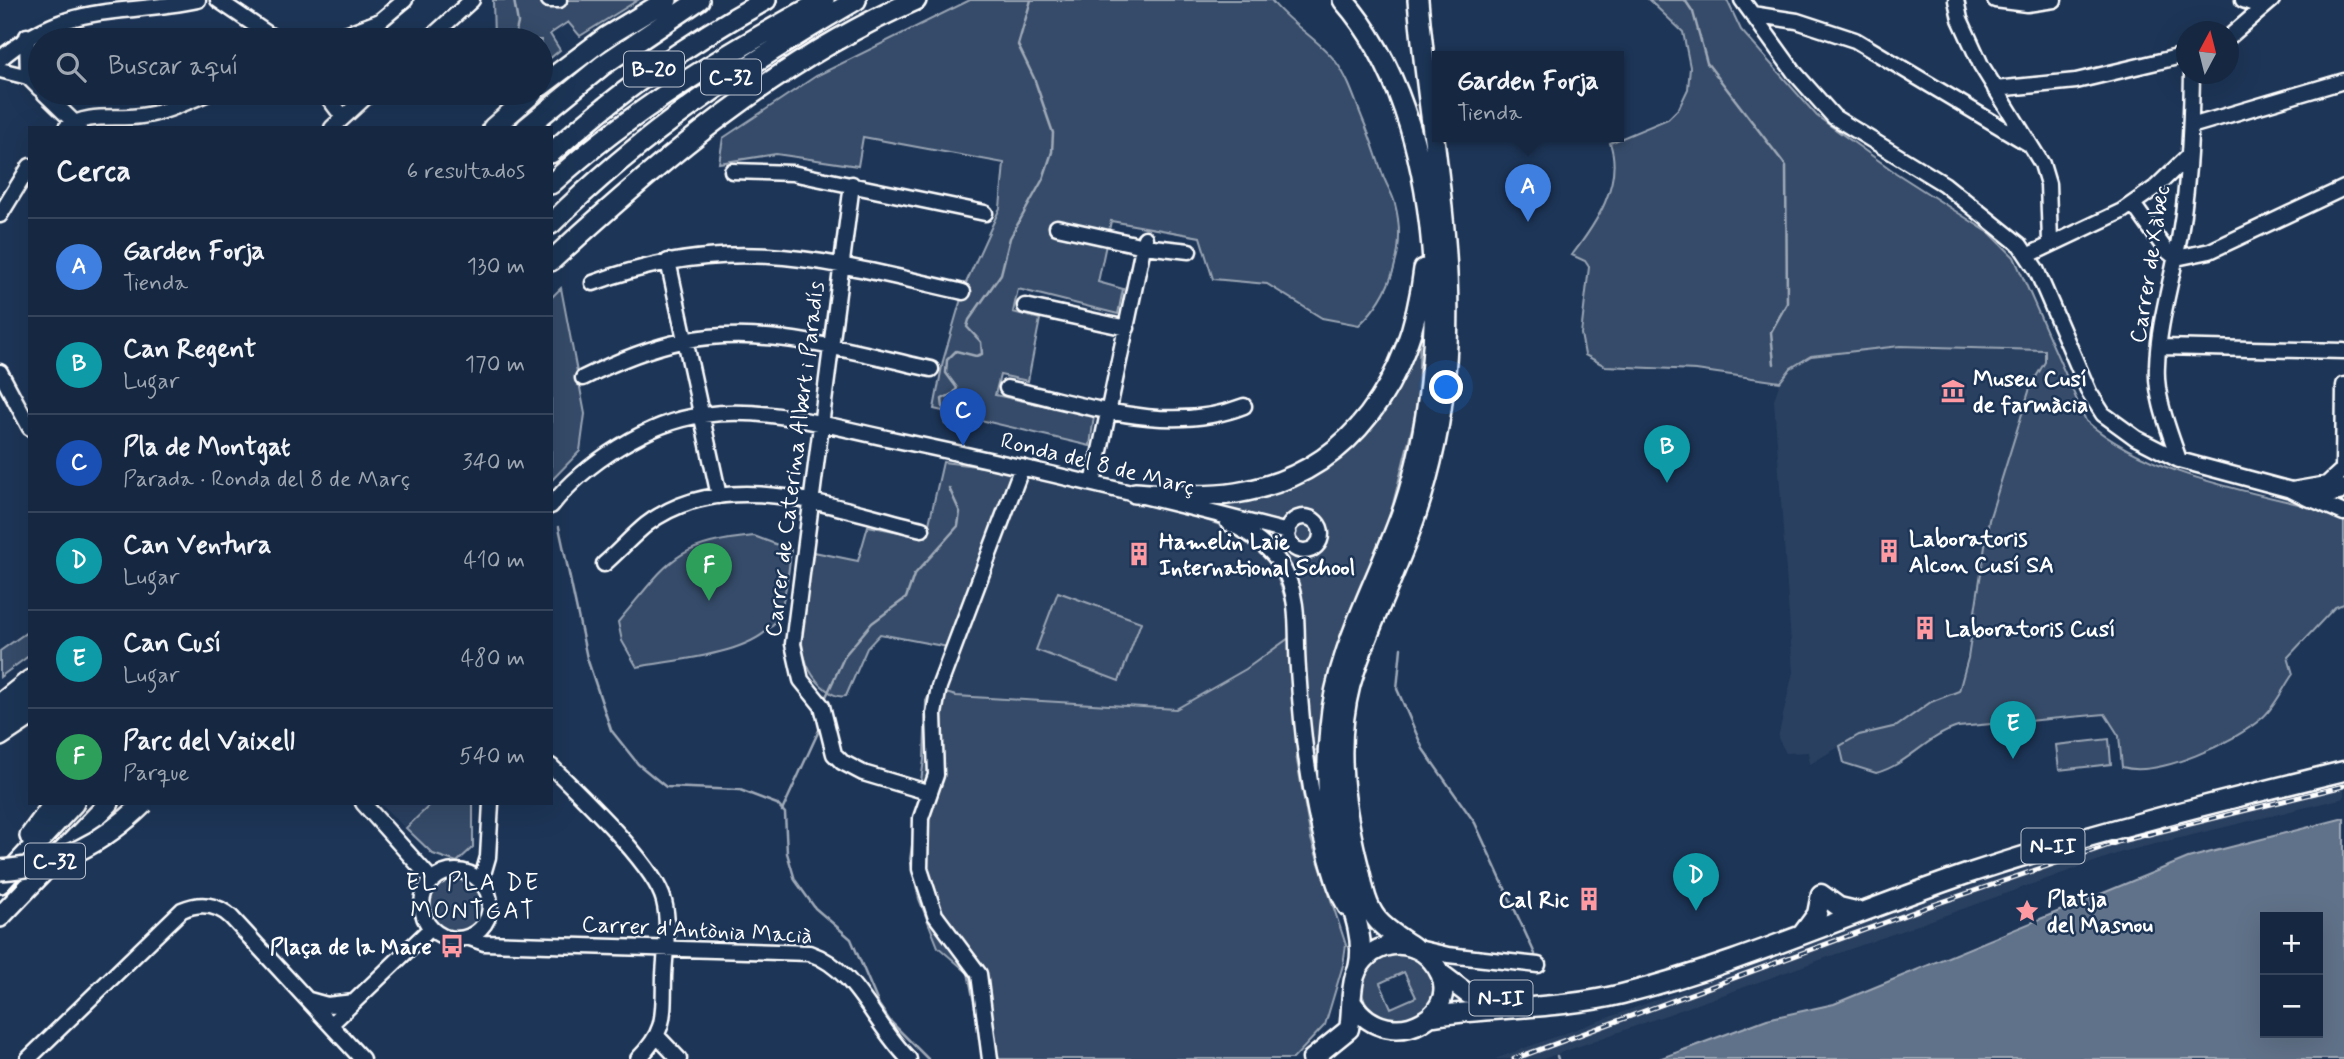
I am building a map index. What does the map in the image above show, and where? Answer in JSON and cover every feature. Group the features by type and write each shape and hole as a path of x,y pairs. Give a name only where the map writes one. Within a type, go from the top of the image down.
{"highway":[{"path":"553,77 641,15 667,0"},
{"path":"641,15 680,0"},
{"path":"528,126 603,65 699,0"},
{"name":"B-20","path":"553,151 587,120 668,58 766,0"},
{"name":"B-20","path":"553,182 652,103 755,36 824,0"},
{"name":"C-32","path":"553,222 615,165 687,108 767,52 856,0"},
{"path":"553,259 597,219 737,104 825,47 916,0"},
{"path":"1343,0 1370,32 1397,87 1412,136 1428,226 1433,278 1433,348 1423,432 1403,508 1344,658 1331,717 1327,767 1332,832 1343,887 1361,942 1359,966"},
{"path":"1411,0 1421,40"},
{"path":"1418,0 1432,130"},
{"path":"496,126 520,105"},
{"path":"1413,947 1384,927 1375,917 1365,897 1346,816 1342,746 1350,687 1425,485 1444,388 1448,340 1446,245 1433,142"},
{"path":"553,268 597,219"},
{"path":"1135,493 1219,494 1249,490 1296,474 1341,444 1382,398 1401,363 1418,309 1428,226"},
{"path":"0,695 28,679"},
{"path":"0,704 28,680"},
{"path":"0,718 28,700"},
{"path":"0,736 28,717"},
{"path":"0,882 53,805"},
{"path":"0,882 72,805"},
{"name":"C-32","path":"0,917 107,805"},
{"path":"0,870 23,868 64,857 99,842 142,805"}],"main road":[{"name":"N-II","path":"1434,1016 1560,1006 1658,984 1799,936 1860,912 2088,836 2344,771"},
{"path":"1799,936 1810,927 1817,914 1821,894 1839,907 1860,912"},
{"path":"1318,1054 1349,1029 1355,977 1359,966 1383,946 1398,944 1413,947"},
{"name":"N-II","path":"1413,947 1440,962 1468,994 1490,998 1560,998 1570,1002"},
{"name":"N-II","path":"1371,1027 1387,1034 1405,1035 1422,1028 1434,1016 1443,995 1440,962"},
{"path":"1318,1054 1371,1027 1353,1004"}],"street":[{"path":"48,28 81,15 147,9 198,0"},
{"path":"218,0 259,28"},
{"path":"362,28 380,21 405,0"},
{"path":"441,28 472,0"},
{"path":"549,0 559,0"},
{"path":"1742,0 1794,72 1834,117 1944,184 2029,255 2089,391 2102,414 2137,438 2179,460 2291,490 2344,513"},
{"path":"1956,0 1960,19 1994,89 2042,164 2048,184 2050,242"},
{"path":"1995,0 2027,4 2054,0"},
{"path":"2243,0 2267,4"},
{"path":"2239,28 2267,4"},
{"path":"1752,14 1797,21 1855,40 2029,144"},
{"path":"0,59 27,36"},
{"path":"0,70 28,77 27,36"},
{"path":"1994,89 2076,81 2176,57"},
{"path":"2191,126 2344,81"},
{"name":"Carrer de Xàbec","path":"2179,460 2159,387 2157,367 2163,313 2176,258 2189,156 2192,84"},
{"path":"55,105 73,126 159,113 179,105"},
{"path":"331,105 338,123 357,105"},
{"path":"2029,255 2050,242 2133,204 2189,156"},
{"path":"0,215 28,169"},
{"path":"732,171 792,173 985,212"},
{"name":"Carrer de Caterina Albert i Paradís","path":"852,184 792,636 801,680 822,706 831,746 842,762 863,773 928,792"},
{"path":"2133,204 2165,249 2176,258 2210,251 2344,188"},
{"path":"1057,227 1189,251"},
{"path":"1093,484 1145,242"},
{"path":"593,283 631,269 668,261 707,255 749,254 842,265 963,292"},
{"path":"668,261 719,496"},
{"path":"1025,306 1126,328"},
{"path":"583,378 640,353 685,341 757,338 832,348 931,369"},
{"path":"2160,347 2344,351"},
{"path":"0,372 28,424"},
{"path":"1007,388 1168,420 1199,418 1244,406"},
{"path":"2309,499 2328,497 2339,493 2343,488 2343,393"},
{"name":"Ronda del 8 de Març","path":"553,504 580,475 621,445 646,433 701,415 776,415 1023,467 1288,532"},
{"path":"990,1059 979,974 935,915 920,869 921,818 936,775 934,714 939,687 1023,467"},
{"path":"2291,490 2327,484 2342,469"},
{"path":"604,565 649,523 690,502 719,496 760,494 922,529"},
{"path":"1187,508 1238,527 1264,547 1284,569 1298,621 1297,666 1314,813 1337,892 1354,918"},
{"path":"553,768 653,877 666,909 663,1017 658,1037 638,1059"},
{"path":"365,805 432,880"},
{"path":"481,881 488,857 491,805"},
{"path":"487,918 476,933 467,937 448,938 430,929 423,910 426,888 432,880 448,872 460,872 481,881 488,892 487,918 498,936 517,943"},
{"path":"28,1059 189,907 210,905 223,911 362,1059"},
{"path":"331,1024 430,929"},
{"name":"Carrer d'Antònia Macià","path":"467,937 484,943 790,951 818,956 848,978 882,1030 909,1059"},
{"path":"1440,962 1538,965"},
{"path":"306,998 327,1005 355,1001"},
{"path":"658,1037 679,1059"}],"shaded area":[{"path":"493,0 638,0 580,36 568,22 553,32 553,28 494,28"},
{"path":"970,0 1271,0 1329,53 1341,69 1394,200 1399,238 1397,254 1394,270 1380,300 1359,325 1322,318 1267,284 1213,279 1200,237 1111,221 1098,282 1123,289 1118,314 1018,289 1013,312 1040,319 1028,381 1000,375 995,395 1094,416 1090,446 934,409 943,361 965,285 1000,208 1004,163 863,137 858,166 776,154 719,163 723,138 816,76"},
{"path":"1649,0 1727,0 1741,30 1817,116 1896,173 1991,234 2014,257 2086,421 2112,440 2173,470 2206,481 2338,514 2344,519 2344,604 2335,607 2288,657 2293,674 2267,714 2215,747 2175,763 2155,767 2122,767 2119,736 2105,714 1958,727 1936,737 1898,764 1876,773 1844,763 1840,746 1859,735 1897,726 1931,702 1959,691 1968,658 1989,520 2031,385 2045,362 2045,350 1900,346 1811,356 1791,368 1780,382 1696,370 1605,366 1585,355 1581,334 1589,267 1585,261 1572,255 1605,203 1613,173 1610,143 1624,142 1624,137 1668,119 1679,108 1688,89 1690,67 1683,32"},
{"path":"553,39 560,50 553,56"},
{"path":"561,288 585,414 580,451 553,479 553,296"},
{"path":"1420,333 1418,404 1388,524 1329,671 1317,750 1296,755 1311,839 1346,945 1343,965 1325,1025 1293,1059 985,1059 968,973 938,947 919,899 910,859 924,760 926,701 932,689 956,696 1176,709 1246,669 1293,635 1278,579 1254,544 1224,526 1191,515 1200,502 1276,489 1392,394"},
{"path":"1900,346 2045,349 2045,362 2031,385 1958,691 1931,702 1897,726 1859,735 1810,764 1808,752 1786,753 1778,738 1793,672 1774,400 1780,382 1790,368 1811,356"},
{"path":"943,462 1017,471 948,647 880,634 867,648 846,696 833,694 811,673 802,640 804,604 814,552 858,561 868,526 926,537"},
{"path":"1017,471 1191,515 1242,535 1266,558 1286,597 1293,635 1246,669 1176,709 956,696 932,689"},
{"path":"754,536 791,550 784,599 770,628 737,647 717,653 637,667 622,641 618,622 649,584 674,560 688,551 705,544"},
{"path":"1058,592 1141,622 1119,681 1036,650"},
{"path":"28,631 28,656 0,677 0,651"},
{"path":"2109,739 2111,764 2059,770 2056,745"},
{"path":"2344,781 2344,798 2122,852 1543,1059 1495,1059 1924,902 2120,837"},
{"path":"382,805 430,805 404,827"},
{"path":"430,805 473,805 473,847 457,862 433,854 406,828"},
{"path":"2344,818 2344,1059 1659,1059 1767,1019 1834,1004 2188,858"},
{"path":"455,877 470,882 478,890 483,905 478,920 470,928 455,933 440,928 432,920 427,905 432,890 440,882"},
{"path":"1388,953 1414,958 1423,964 1433,981 1433,991 1423,1016 1382,1023 1366,1002 1360,985 1367,970","holes":["1404,972 1416,997 1391,1008 1380,983"]}],"waterway":[{"path":"514,0 517,28"},
{"path":"945,424 942,399 954,393 957,388 946,373 947,360 956,351 976,356 982,354 981,342 967,327 969,320 1001,274 1010,238 1043,179 1052,152 1053,133 1034,78 1018,45 1031,0"},
{"path":"1685,0 1693,12 1707,63 1786,166 1787,303 1771,332 1774,364"},
{"path":"825,699 845,655 872,623 906,598 914,575 958,526 960,512 949,488"},
{"path":"559,527 587,658 611,730 638,764 666,787 740,790 777,804 785,813 787,853 795,880 815,908 851,939 879,1005 890,1021 928,1059"},
{"path":"1401,648 1397,689 1423,749 1475,823 1535,954"},
{"path":"782,811 820,728"}],"railway":[{"path":"1514,1059 1927,907 2121,841 2344,786"}],"place":[{"name":"Garden Forja","path":"1528,222"},
{"name":"Museu Cusí de farmàcia","path":"1953,391"},
{"name":"Pla de Montgat","path":"963,446"},
{"name":"Can Regent","path":"1667,483"},
{"name":"Laboratoris Alcon Cusí SA","path":"1889,551"},
{"name":"Hamelin Laie International School","path":"1139,554"},
{"name":"Parc del Vaixell","path":"709,601"},
{"name":"Laboratoris Cusí","path":"1925,628"},
{"name":"Can Cusí","path":"2013,759"},
{"name":"Cal Ric","path":"1589,899"},
{"name":"Can Ventura","path":"1696,911"},
{"name":"Platja del Masnou","path":"2027,911"},
{"name":"Plaça de la Mare","path":"452,946"}],"district":[{"name":"EL PLA DE MONTGAT","path":"473,896"}]}
